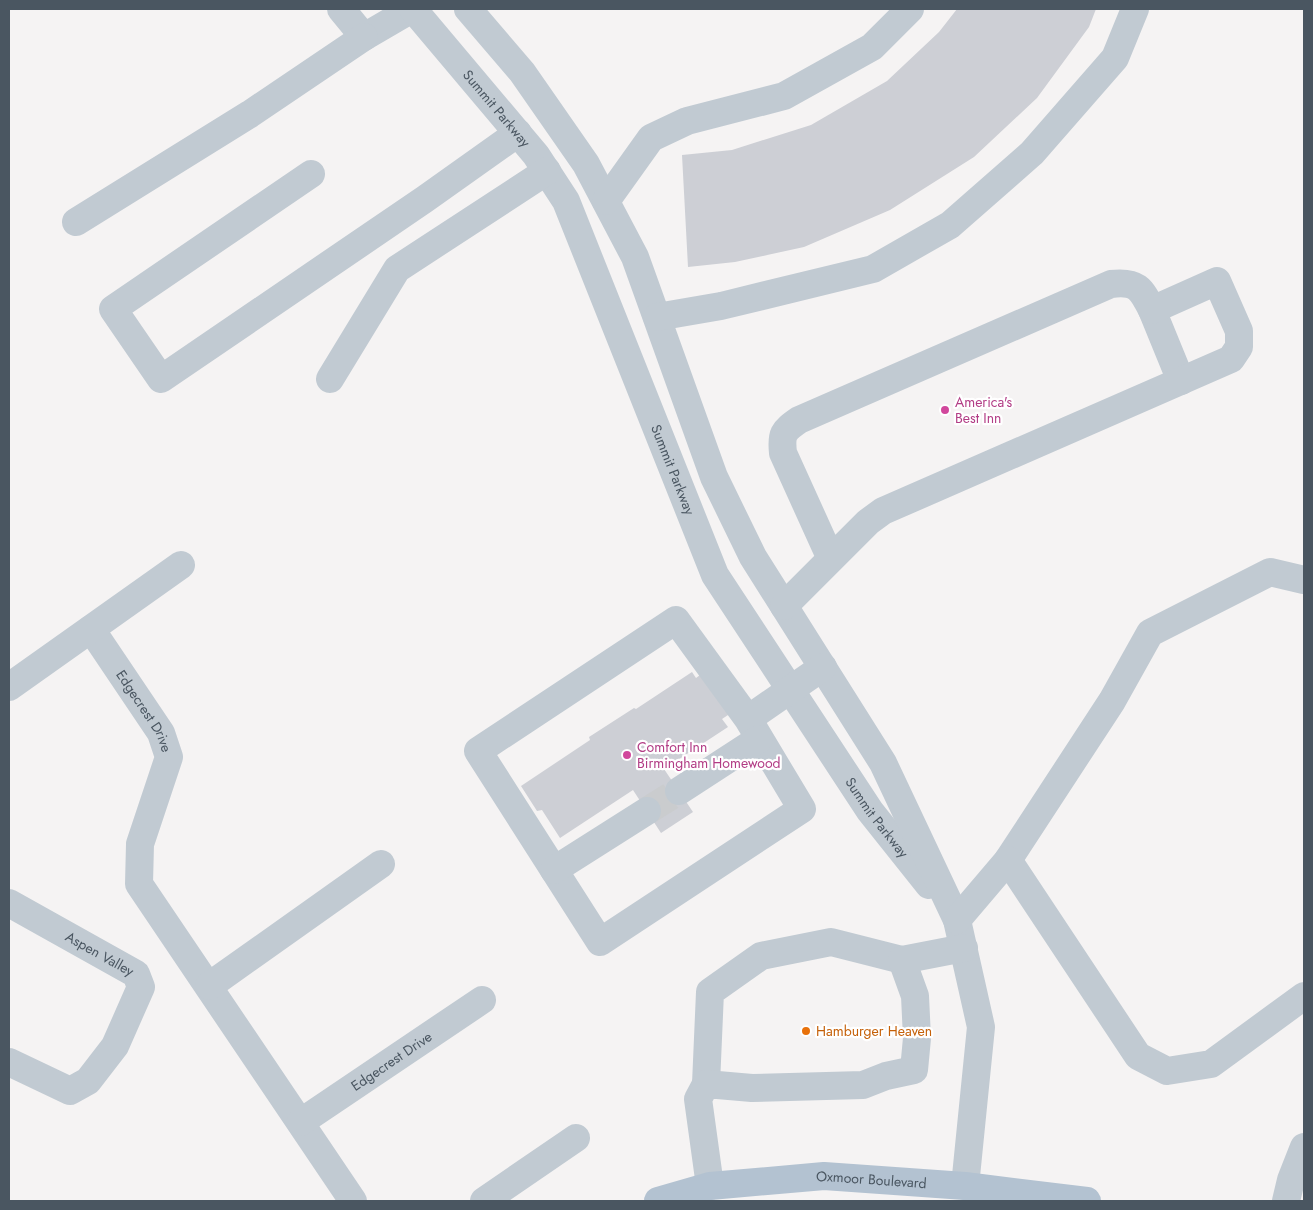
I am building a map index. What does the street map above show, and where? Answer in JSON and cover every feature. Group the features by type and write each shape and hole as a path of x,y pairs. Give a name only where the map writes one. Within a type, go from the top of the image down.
{"main road":[{"name":"Oxmoor Boulevard","path":"658,1201 710,1186 824,1176 965,1186 1088,1201"}],"street":[{"path":"341,9 364,36"},
{"path":"76,222 250,114 364,36 412,9"},
{"name":"Summit Parkway","path":"412,9 536,155 566,201 715,575 870,811 958,920"},
{"path":"431,30 459,9"},
{"name":"Summit Parkway","path":"468,9 522,72 586,164 606,200 635,257 714,477 753,558 883,763 958,920 981,1026 965,1186"},
{"path":"606,200 651,138 687,121 784,96 872,47 910,9"},
{"path":"657,317 721,306 873,269 950,225 1032,154 1114,58 1135,9"},
{"path":"311,174 113,309 161,380 518,133"},
{"path":"330,379 397,269 547,171"},
{"path":"784,606 868,522 883,511 1231,360 1239,347 1239,331 1217,281 1152,310"},
{"path":"831,559 784,453 782,439 786,429 798,420 1111,284 1135,285 1144,293 1181,381"},
{"path":"9,687 181,565"},
{"path":"958,920 1008,860 1112,701 1150,633 1270,572 1304,580"},
{"path":"676,620 754,729 802,809 600,942 478,751 676,620"},
{"name":"Edgecrest Drive","path":"91,629 161,733 168,758 140,844 139,884 354,1201"},
{"path":"679,791 754,729 790,690 823,668"},
{"path":"554,870 647,812"},
{"path":"1008,860 1138,1056 1167,1071 1211,1064 1304,996"},
{"path":"209,986 381,864"},
{"name":"Aspen Valley","path":"9,903 136,974 141,987 115,1046 88,1082 70,1091 9,1062"},
{"path":"710,1186 698,1099 706,1084 710,992 761,956 831,942 902,960 964,948"},
{"path":"706,1084 752,1088 863,1085 886,1076 914,1070 916,1038 915,996 902,960"},
{"name":"Edgecrest Drive","path":"300,1122 482,1000"},
{"path":"484,1201 576,1138"},
{"path":"1286,1201 1291,1180 1304,1147"}],"building":[{"path":"957,9 1096,9 1089,27 1037,98 974,157 890,210 804,247 735,262 688,267 682,155 732,150 811,125 887,81 939,32"},
{"name":"Comfort Inn Birmingham Homewood","path":"692,672 696,678 704,672 731,713 722,719 728,727 664,769 693,812 661,833 633,790 560,838 542,810 537,811 521,786 590,740 589,737"}],"tunnel":[{"path":"647,811 679,791"}],"place":[{"name":"America's Best Inn","path":"945,410"},
{"name":"Comfort Inn Birmingham Homewood","path":"627,755"},
{"name":"Hamburger Heaven","path":"806,1031"}]}
